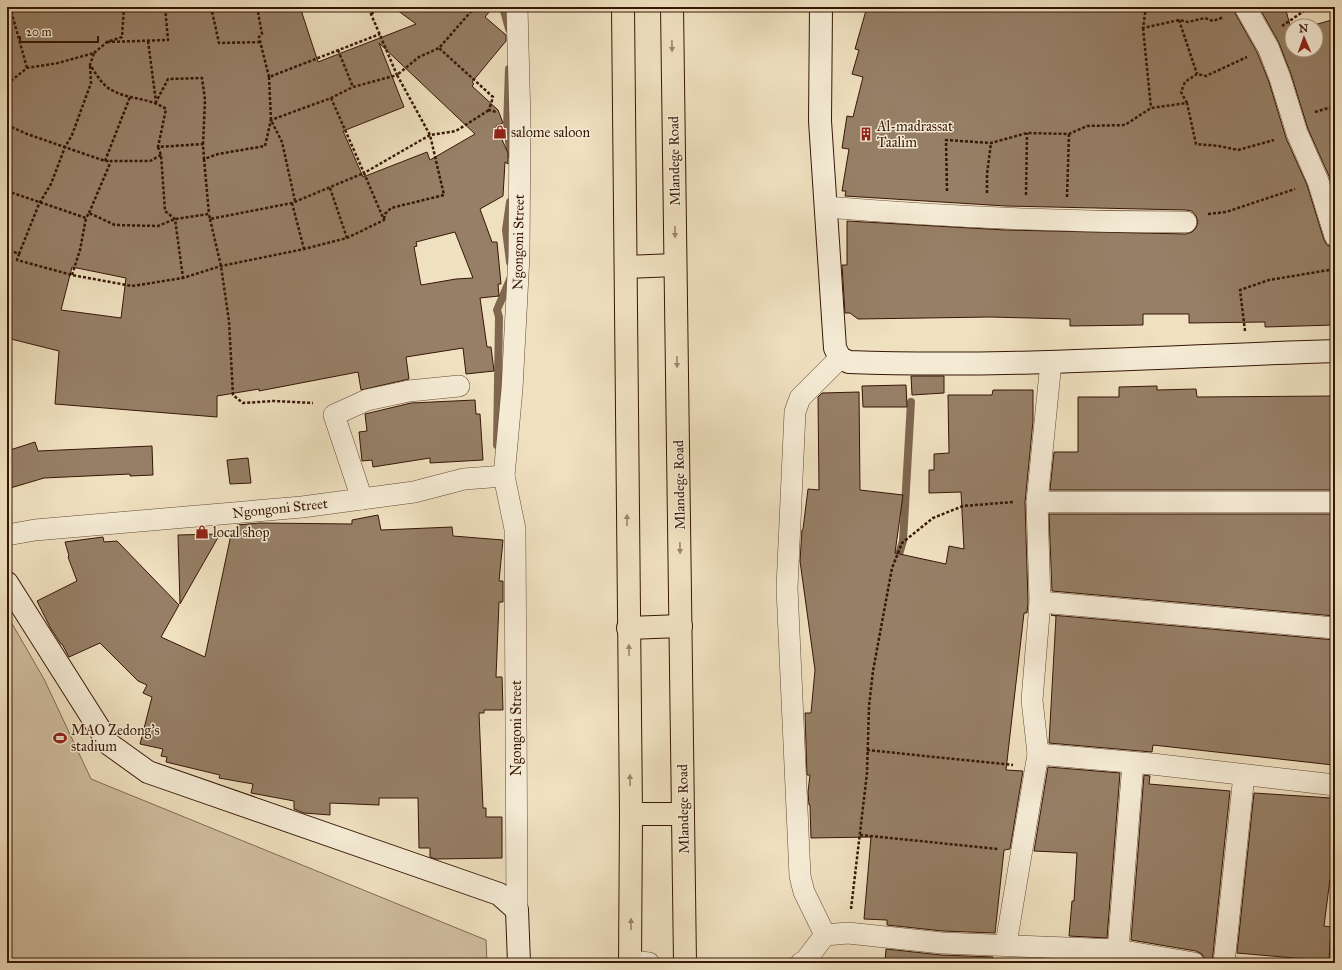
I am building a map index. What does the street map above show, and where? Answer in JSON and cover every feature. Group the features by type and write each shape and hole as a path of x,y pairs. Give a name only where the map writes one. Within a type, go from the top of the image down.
{"main road":[{"path":"623,7 628,628 631,814 637,962"},
{"name":"Mlandege Road","path":"672,7 685,963"},
{"path":"626,267 675,265"},
{"path":"628,628 681,626"},
{"path":"631,814 683,814"}],"street":[{"name":"Ngongoni Street","path":"517,7 520,122 519,256 512,389 504,476 515,529 517,910"},
{"path":"822,7 820,121 835,348 840,358 849,362 910,364 1051,362 1335,351"},
{"path":"1236,11 1266,43 1280,78 1297,134 1318,181 1335,236"},
{"path":"826,207 948,216 1066,222 1186,222"},
{"path":"825,936 804,892 800,876 786,588 795,412 800,398 840,358"},
{"path":"1006,944 1036,761 1032,700 1040,602 1037,502 1051,362"},
{"path":"362,498 334,415 367,400 409,391 459,386"},
{"name":"Ngongoni Street","path":"7,535 35,530 302,507 414,492 464,479 504,476"},
{"path":"1037,502 1335,502"},
{"path":"7,583 109,744 148,772 499,894 517,910 519,963"},
{"path":"1040,602 1335,628"},
{"path":"1036,761 1133,763 1335,785"},
{"path":"1118,950 1133,763"},
{"path":"1224,963 1244,775"},
{"path":"801,963 805,961 825,936 848,933 942,943 1006,944 1118,950 1194,963"}],"path":[{"path":"10,7 27,68"},
{"path":"7,84 27,68 58,63 94,53 107,42 122,36 124,7"},
{"path":"107,42 168,40 165,7"},
{"path":"211,7 219,43 261,42"},
{"path":"204,159 218,154 265,146 272,120 269,76 259,37 262,34 257,7"},
{"path":"368,7 397,75 430,135 444,195 391,208 385,214 384,220"},
{"path":"372,14 382,7"},
{"path":"272,120 331,98 352,87 397,75 419,57 439,48 475,7"},
{"path":"1146,7 1143,28 1151,108"},
{"path":"1297,134 1238,150 1219,146 1196,144 1187,102 1180,92 1185,82 1197,74 1206,76 1266,43 1310,7"},
{"path":"1143,28 1179,20 1188,22 1205,18 1213,21 1236,11"},
{"path":"1179,20 1197,74"},
{"path":"269,76 380,34"},
{"path":"148,41 156,102"},
{"path":"210,219 294,202 330,188 364,173 430,135 456,131 489,110 493,97 439,48"},
{"path":"338,50 352,87"},
{"path":"94,53 90,65 91,83 72,135 65,147 51,184 40,204 17,260 72,275 132,286 183,278 221,266 304,249 347,238 384,220"},
{"path":"90,65 109,89 130,97 156,102 166,108 158,147 161,155 165,211 175,219 183,278"},
{"path":"156,102 168,79 202,78 205,100 203,144 209,214 221,266 229,321 233,395 243,403 274,400 315,403 334,415"},
{"path":"105,161 130,97"},
{"path":"331,98 384,220"},
{"path":"948,216 946,140 991,143 1027,133 1069,134 1087,126 1125,125 1151,108 1187,102"},
{"path":"489,110 508,115 520,122"},
{"path":"272,120 282,142 304,249"},
{"path":"7,125 105,161 150,161 161,155"},
{"path":"1025,220 1027,133"},
{"path":"1066,222 1069,134"},
{"path":"987,217 987,174 991,143"},
{"path":"158,147 203,144"},
{"path":"72,275 80,250 86,218 111,161"},
{"path":"1186,222 1191,216 1226,212 1318,181"},
{"path":"330,188 347,238"},
{"path":"7,191 40,204 86,218"},
{"path":"89,213 109,222 122,225 158,226 175,219 209,214"},
{"path":"7,249 19,254"},
{"path":"1247,354 1240,290 1269,280 1335,269"},
{"path":"848,933 867,773 869,706 875,657 892,568 902,543 933,518 963,506 1037,502"},
{"path":"868,750 1036,761"},
{"path":"860,835 1021,852"}],"shaded area":[{"path":"7,615 44,679 91,779 486,940 487,963 7,963"}],"building":[{"path":"7,7 300,7 318,62 416,24 393,7 493,7 485,17 506,35 506,41 472,82 474,84 472,86 498,110 503,123 496,126 508,153 508,164 505,162 503,196 480,209 492,242 497,242 501,284 498,284 499,296 480,298 487,347 491,347 494,371 466,374 463,348 406,357 409,379 361,390 358,372 259,391 259,389 217,396 217,417 55,404 59,351 7,338","holes":["379,43 475,134 430,160 427,152 363,177 343,131 404,107","455,232 473,278 456,279 421,285 414,247 417,246 416,242","72,267 126,278 121,318 61,310"]},
{"path":"867,7 976,7 997,11 1058,9 1058,7 1233,7 1257,52 1269,82 1286,138 1307,185 1324,240 1327,245 1335,248 1335,325 1265,327 1265,322 1189,323 1189,314 1143,314 1143,325 1070,326 1070,319 990,317 858,319 850,313 845,313 842,265 847,265 847,221 1005,230 1186,234 1192,232 1196,228 1198,222 1192,211 1186,210 1006,206 845,196 846,191 842,191 849,149 842,148 847,116 853,117 863,77 852,74 859,50 855,49"},
{"path":"1259,7 1285,7 1288,18 1284,18 1284,56 1279,43"},
{"path":"1335,19 1335,195 1329,176 1308,129 1285,58 1324,58 1324,22"},
{"path":"911,376 944,376 944,393 912,395"},
{"path":"906,385 907,407 863,407 862,386"},
{"path":"1157,386 1157,390 1196,389 1197,397 1335,396 1335,490 1050,490 1054,452 1078,452 1078,397 1119,397 1119,387"},
{"path":"993,390 1033,390 1033,421 1025,502 1028,602 1027,613 1024,613 1006,770 1023,771 1010,849 1004,850 995,933 943,931 887,925 887,920 864,919 871,837 811,838 808,792 810,775 807,775 805,713 811,713 815,670 800,561 802,530 808,489 819,490 818,397 822,393 859,392 860,490 903,495 895,553 946,564 949,546 964,549 961,492 929,493 929,470 934,470 934,454 949,453 948,395 992,395"},
{"path":"475,400 476,414 480,414 483,460 430,463 430,458 373,467 372,460 362,461 359,432 367,431 365,414 411,403"},
{"path":"35,442 38,451 152,446 153,475 130,476 130,474 44,478 7,489 7,451"},
{"path":"248,458 251,483 230,484 227,460"},
{"path":"1049,514 1335,514 1335,616 1052,591"},
{"path":"378,515 381,530 452,527 453,536 503,540 499,581 503,581 503,602 499,602 496,677 502,677 503,710 484,710 484,713 479,713 483,808 486,808 486,817 502,817 502,858 436,859 430,857 430,848 419,848 418,798 379,798 379,805 330,803 330,815 304,813 294,809 294,801 251,793 253,784 219,778 220,775 166,762 167,757 161,756 163,749 140,744 152,697 143,693 147,685 138,681 100,643 69,657 50,627 37,601 77,581 68,557 65,542 103,537 104,542 117,541 179,605 161,637 205,657 232,530 237,530 237,525 260,523 352,524 352,520"},
{"path":"220,534 180,604 178,535"},
{"path":"1051,615 1335,640 1335,733 1333,765 1153,745 1152,752 1049,743 1056,616"},
{"path":"1048,767 1120,773 1107,938 1069,936 1072,901 1074,901 1077,853 1034,851"},
{"path":"1144,775 1150,776 1149,784 1230,791 1212,963 1206,963 1202,954 1196,951 1131,940"},
{"path":"1254,793 1331,798 1330,802 1335,803 1335,880 1330,879 1324,926 1331,927 1329,961 1237,953"},
{"path":"886,949 941,955 993,957 992,963 885,963"},
{"path":"1067,960 1117,962 1123,963 1067,963"}],"waterway":[{"path":"503,7 509,29"},
{"path":"509,69 507,128 511,155"},
{"path":"510,202 506,230 510,262"},
{"path":"497,445 499,317 497,310 511,277"},
{"path":"896,564 903,541 911,402"}],"place":[{"name":"salome saloon","path":"500,132"},
{"name":"Al-madrassat Taalim","path":"866,134"},
{"name":"local shop","path":"202,532"},
{"name":"MAO Zedong's stadium","path":"60,738"}]}
